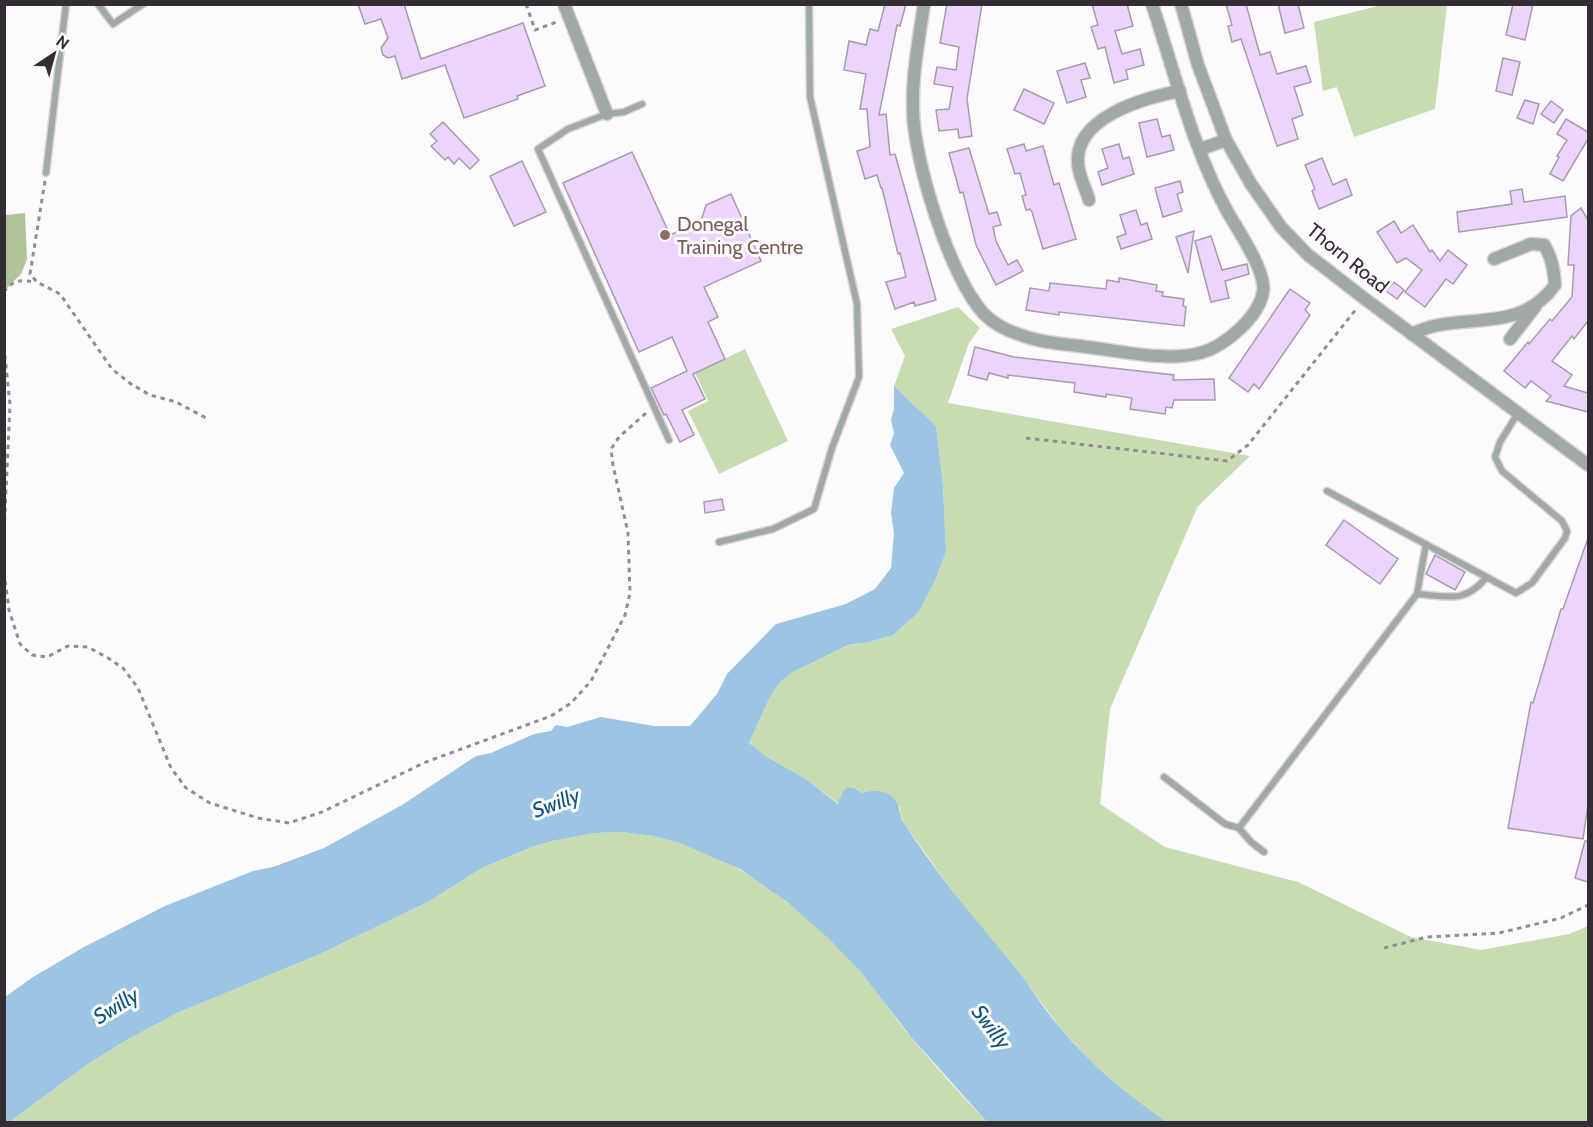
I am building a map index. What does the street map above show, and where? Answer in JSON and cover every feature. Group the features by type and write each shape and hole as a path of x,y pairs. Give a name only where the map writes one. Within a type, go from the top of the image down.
{"street":[{"path":"564,4 607,114"},
{"path":"924,4 913,85 912,111 916,147 950,256 971,299 986,316 1002,327 1023,336 1062,344 1158,356 1200,353 1231,338 1260,303 1264,291 1254,258 1215,190 1189,123 1152,4"},
{"name":"Thorn Road","path":"1181,4 1198,65 1226,140 1251,184 1281,227 1307,254 1365,299 1588,465"},
{"path":"1089,200 1078,164 1081,143 1096,124 1121,109 1155,96 1180,92"},
{"path":"1201,150 1226,140"},
{"path":"1494,259 1531,244 1544,245 1550,255 1554,271 1555,285 1510,339"},
{"path":"1411,334 1434,326 1497,320 1536,305"}],"lane":[{"path":"46,173 66,4"},
{"path":"98,4 113,24 143,4"},
{"path":"718,542 773,529 813,509 832,448 859,377 857,304 810,97 810,4"},
{"path":"642,104 624,112 607,114 568,129 538,149 669,440"},
{"path":"1327,491 1516,593 1532,583 1565,538 1567,531 1562,521 1502,471 1495,457 1500,442 1518,412"},
{"path":"1239,828 1417,594 1426,544"},
{"path":"1417,594 1462,597 1475,591 1486,578"},
{"path":"1164,777 1225,824 1239,828 1264,852"}],"path":[{"path":"526,4 535,30 561,20"},
{"path":"36,282 30,274 46,173"},
{"path":"4,292 18,279 36,282 60,294 112,369 150,395 176,402 208,419"},
{"path":"1026,438 1227,461 1248,445 1365,299"},
{"path":"4,346 10,405 4,534"},
{"path":"4,573 9,610 20,644 26,650 32,655 47,657 68,646 88,646 108,658 123,668 138,688 171,768 186,788 210,803 258,818 289,823 332,808 426,762 551,716 571,703 591,681 626,615 630,593 628,533 611,449 630,425 654,406"},
{"path":"1384,948 1427,937 1499,933 1561,918 1588,905"}],"green space":[{"path":"1386,4 1447,5 1435,109 1354,137 1337,87 1323,91 1314,22"},
{"path":"25,213 27,259 21,274 5,290 5,215"},
{"path":"958,307 980,328 969,343 948,403 1250,456 1198,506 1110,709 1100,804 1165,847 1298,882 1411,937 1481,950 1569,934 1588,926 1588,1122 1167,1122 1136,1102 1090,1060 1061,1029 1008,958 974,920 940,874 908,829 901,817 900,807 854,788 842,793 839,804 806,779 767,757 749,743 769,699 780,682 791,673 848,645 893,635 918,613 935,581 946,552 943,485 936,426 894,386 905,356 891,329"},
{"path":"745,349 788,441 719,474 688,411 708,401 695,373"},
{"path":"622,832 669,839 702,850 752,877 800,913 861,972 904,1029 987,1122 9,1122 91,1062 177,1013 320,954 428,902 482,868 552,841 595,833"}],"water":[{"name":"Swilly","path":"894,386 936,426 943,485 946,552 935,581 918,613 893,635 848,645 791,673 780,682 769,699 749,743 767,757 806,779 838,804 842,793 847,788 854,788 862,793 877,791 889,794 897,803 901,818 938,872 1061,1029 1111,1079 1167,1122 987,1122 911,1037 861,972 828,938 787,902 740,869 678,842 622,832 595,833 552,841 482,868 428,902 320,954 177,1013 91,1062 9,1122 5,1122 5,997 33,977 84,947 165,906 253,871 273,867 324,848 402,805 476,756 491,753 534,734 551,731 556,725 567,727 601,717 654,726 690,726 717,694 727,674 776,624 846,604 875,589 891,568 894,533 891,513 894,488 904,473 890,445 894,433 891,420 894,409"}],"building":[{"path":"358,4 404,4 421,59 523,23 545,86 517,96 518,99 464,118 445,65 402,79 395,56 388,58 383,55 381,48 388,38 381,19 365,24"},
{"path":"885,4 906,4 900,26 897,25 879,115 886,114 890,155 895,154 936,300 915,306 914,302 895,309 886,282 906,277 877,175 865,179 857,151 870,147 867,109 860,109 866,74 844,70 849,41 866,45 870,29 878,31"},
{"path":"947,4 982,4 967,99 972,136 959,138 958,129 939,131 936,110 949,109 953,87 934,84 937,67 956,70 959,47 940,43"},
{"path":"1092,4 1127,4 1133,26 1115,31 1122,54 1140,49 1144,65 1126,70 1128,79 1114,83 1105,47 1098,49 1091,27 1098,25"},
{"path":"1226,4 1246,4 1260,55 1270,52 1277,74 1306,66 1311,82 1294,87 1303,115 1292,119 1298,139 1277,146 1241,39 1232,42 1228,26 1232,25"},
{"path":"1278,4 1298,4 1304,28 1285,33"},
{"path":"1513,4 1533,4 1525,40 1506,35"},
{"path":"1503,58 1520,62 1512,95 1496,91"},
{"path":"1085,63 1090,78 1081,80 1086,97 1067,103 1057,71"},
{"path":"1024,89 1054,103 1044,124 1014,110"},
{"path":"1525,100 1539,104 1533,124 1517,118"},
{"path":"1551,101 1563,110 1554,123 1541,114"},
{"path":"1157,119 1162,137 1170,135 1174,150 1147,157 1139,123"},
{"path":"1566,119 1588,132 1588,139 1563,181 1550,174 1567,140 1557,134"},
{"path":"443,122 479,160 470,169 459,158 454,164 448,157 445,160 431,146 437,141 430,134"},
{"path":"1024,144 1026,151 1043,146 1054,185 1059,183 1076,239 1043,249 1032,212 1030,209 1026,210 1022,196 1026,195 1020,173 1015,174 1007,149"},
{"path":"1119,144 1123,159 1129,157 1134,174 1102,185 1098,172 1108,168 1102,149"},
{"path":"969,148 989,214 997,212 1001,225 993,227 996,241 1008,265 1017,260 1023,271 996,285 976,245 963,192 960,193 949,153"},
{"path":"632,152 670,235 701,221 706,205 731,194 761,261 704,287 718,317 708,322 725,359 693,374 705,399 682,410 694,435 680,442 651,388 687,371 672,337 639,352 563,183"},
{"path":"1322,158 1333,185 1346,179 1352,195 1319,209 1312,191 1315,189 1305,165"},
{"path":"522,161 546,212 514,226 490,176"},
{"path":"1180,181 1183,192 1177,194 1182,211 1163,217 1155,188"},
{"path":"1522,189 1524,202 1565,196 1567,217 1459,232 1457,212 1512,204 1510,191"},
{"path":"1581,208 1588,220 1588,321 1574,339 1572,336 1552,361 1572,375 1564,386 1588,393 1588,412 1546,401 1551,396 1531,381 1525,388 1504,371 1528,342 1529,344 1550,319 1552,321 1572,297 1574,265 1568,265 1571,216"},
{"path":"1136,210 1141,225 1147,223 1152,239 1121,249 1117,237 1126,234 1120,215"},
{"path":"1394,221 1401,233 1413,225 1430,252 1432,250 1440,261 1448,250 1467,265 1453,284 1446,279 1425,307 1405,292 1422,270 1406,258 1397,263 1377,232"},
{"path":"1194,231 1188,273 1176,237"},
{"path":"1211,236 1222,270 1247,264 1249,274 1225,281 1229,298 1211,302 1195,241"},
{"path":"1119,278 1157,285 1156,291 1163,292 1162,296 1184,299 1183,306 1186,307 1184,326 1026,310 1030,288 1049,291 1050,283 1106,289 1107,280 1119,282"},
{"path":"1394,282 1404,290 1397,299 1386,291"},
{"path":"1290,289 1310,303 1305,310 1310,315 1259,389 1254,384 1248,392 1229,378"},
{"path":"975,347 1014,357 1174,375 1173,380 1214,379 1215,400 1174,400 1172,408 1166,407 1165,414 1130,409 1132,398 1074,392 1075,383 1008,375 1008,378 989,373 987,380 968,375"},
{"path":"722,499 724,510 705,513 704,502"},
{"path":"1344,520 1398,559 1380,584 1326,545"},
{"path":"1587,541 1588,805 1583,839 1508,828 1531,702 1533,703 1561,609 1563,609"},
{"path":"1435,555 1465,572 1455,590 1426,574"},
{"path":"1585,841 1588,841 1588,882 1575,878"}],"place":[{"name":"Donegal Training Centre","path":"665,235"}]}
